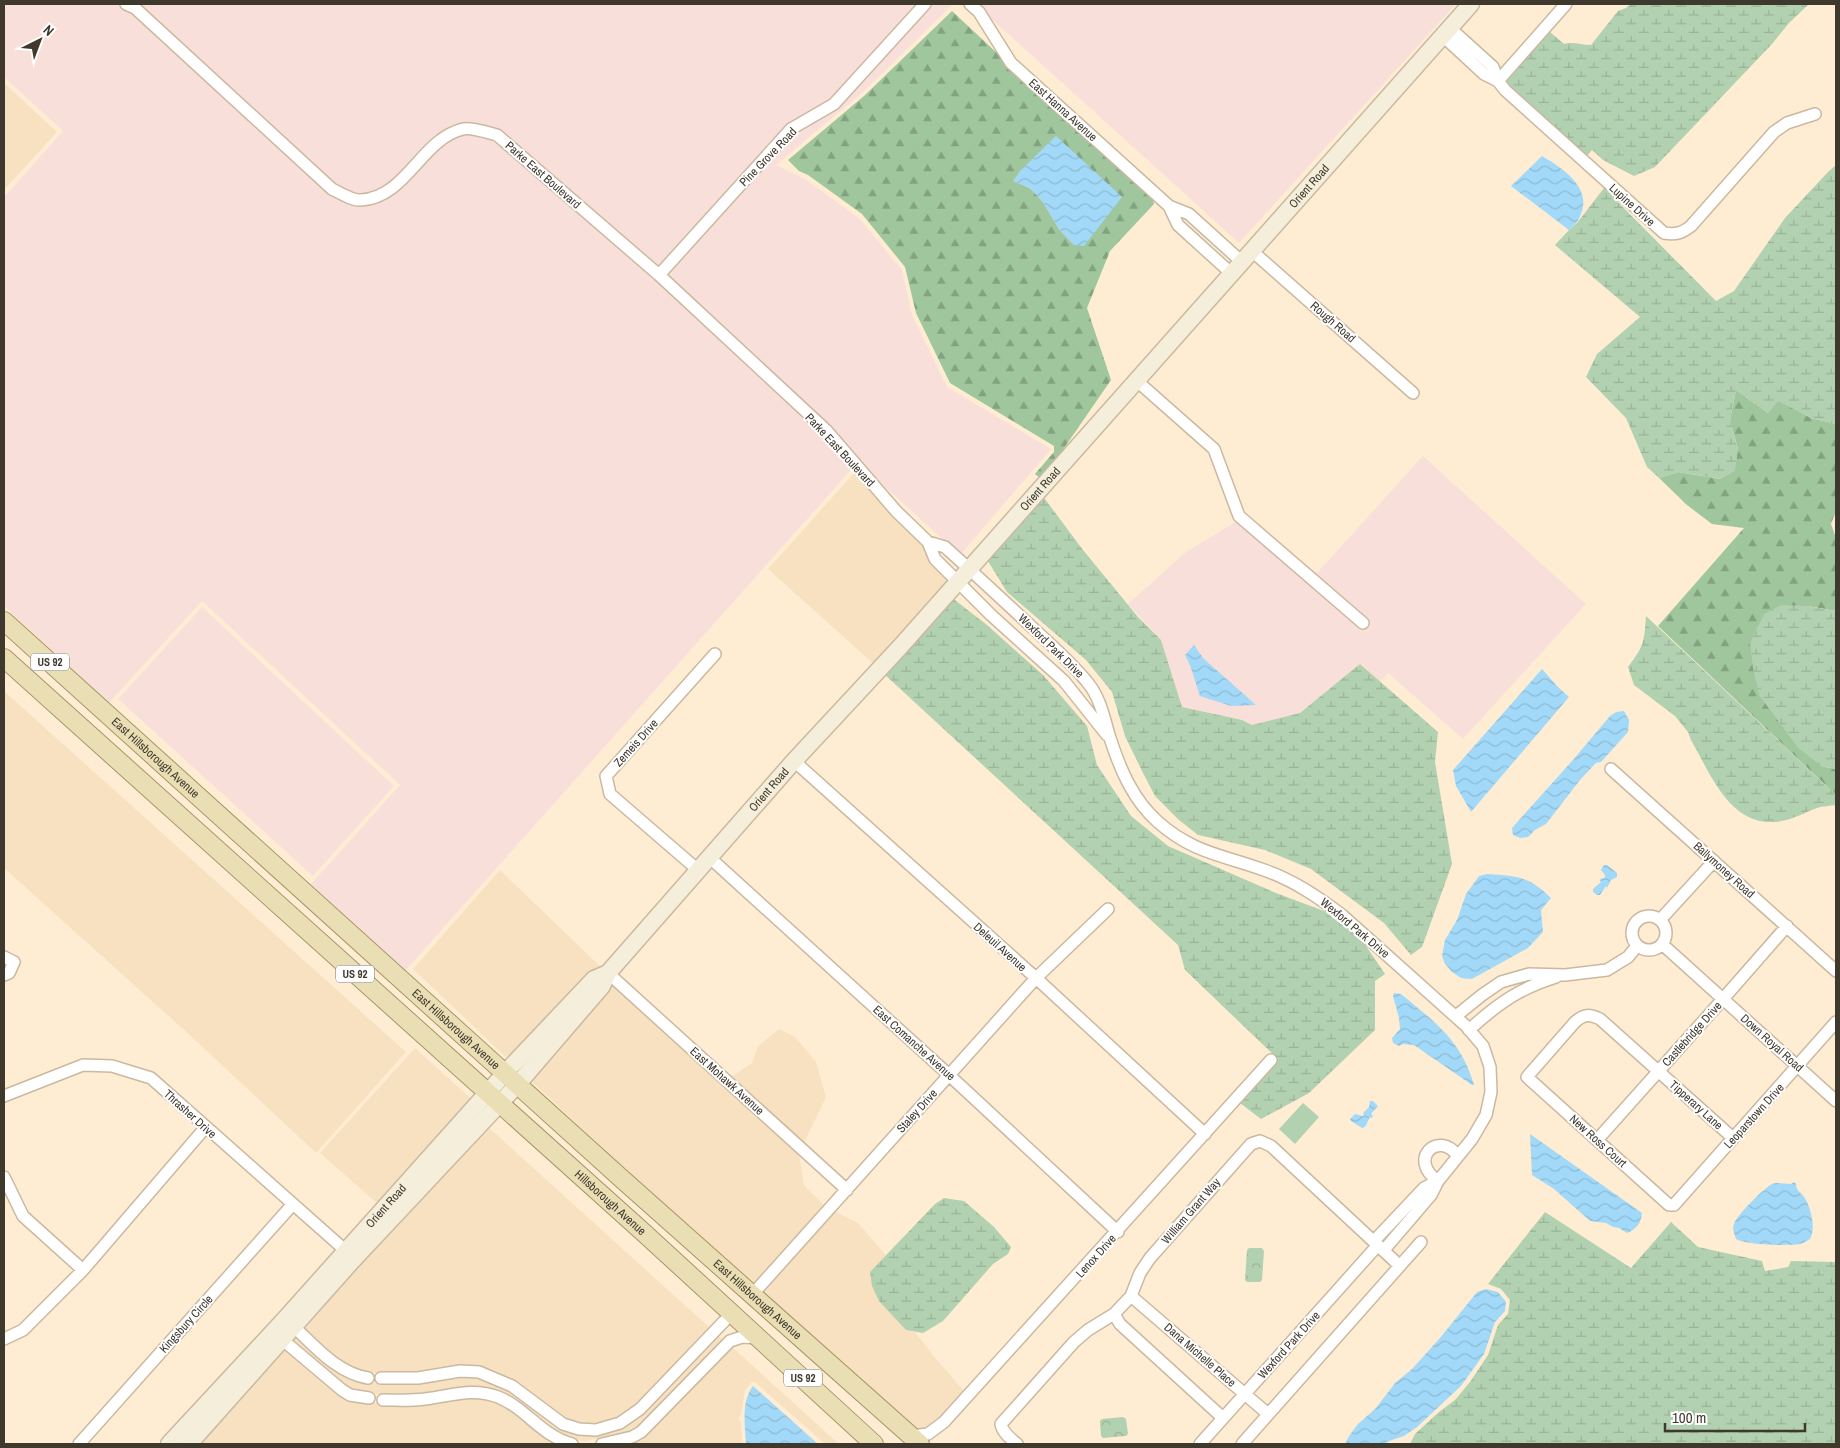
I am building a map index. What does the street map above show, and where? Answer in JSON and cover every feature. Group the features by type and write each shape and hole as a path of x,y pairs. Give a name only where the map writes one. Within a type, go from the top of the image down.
{"main road":[{"name":"East Hillsborough Avenue","path":"4,621 511,1079 915,1440"},
{"name":"US 92","path":"4,658 493,1098"},
{"path":"77,724 96,704"},
{"path":"224,856 242,836"},
{"name":"Hillsborough Avenue","path":"493,1098 732,1313"},
{"path":"643,1232 673,1248 725,1292 737,1296 752,1295"},
{"path":"732,1313 747,1312 759,1315 814,1360 839,1373"},
{"name":"US 92","path":"732,1313 874,1444"}],"street":[{"name":"Parke East Boulevard","path":"126,4 135,8 332,189 360,201 387,193 439,140 465,128 498,135 658,275 827,431 896,511 928,542 935,559 957,582"},
{"name":"Pine Grove Road","path":"658,275 791,129 834,104 925,4"},
{"name":"East Hanna Avenue","path":"970,4 979,12 1011,63 1169,206 1189,214 1242,262"},
{"name":"Orient Road","path":"290,1323 346,1251 602,986 608,973 709,857 970,569 1471,4"},
{"path":"1498,81 1566,4"},
{"name":"Lupine Drive","path":"1446,32 1484,74 1498,81 1505,90 1664,233 1684,232 1774,132 1787,123 1814,114"},
{"name":"East Hanna Avenue","path":"1169,206 1178,225 1242,262"},
{"name":"Rough Road","path":"1242,262 1413,393"},
{"path":"1137,381 1214,449 1239,516 1363,623"},
{"name":"Parke East Boulevard","path":"928,542 945,547 970,569"},
{"name":"Wexford Park Drive","path":"970,569 1067,660 1088,683 1101,704 1110,738 1125,778 1142,805 1157,822 1191,846 1294,882 1322,899 1456,1016 1483,1046 1490,1067 1491,1092 1486,1116 1472,1139 1438,1181 1424,1188 1378,1246 1200,1444"},
{"name":"Wexford Park Drive","path":"957,582 1064,681 1110,738"},
{"name":"Zemeis Drive","path":"698,870 610,794 606,776 715,654"},
{"name":"Deleuil Avenue","path":"794,761 1036,978 1205,1134"},
{"name":"Ballymoney Road","path":"1611,769 1836,971"},
{"name":"East Comanche Avenue","path":"709,857 949,1075 1118,1232"},
{"path":"1660,920 1714,861"},
{"name":"Staley Drive","path":"752,1295 1036,978 1108,909"},
{"path":"1648,915 1660,920 1665,925 1666,932 1666,939 1662,944 1650,950 1643,950 1637,946 1631,934 1632,927 1636,921 1648,915"},
{"name":"Castlebridge Drive","path":"1597,1140 1786,926"},
{"name":"Down Royal Road","path":"1662,944 1836,1100"},
{"path":"1456,1016 1501,982 1529,974 1565,974 1607,970 1618,965 1637,946"},
{"path":"4,957 14,962 10,973 4,975"},
{"name":"East Mohawk Avenue","path":"608,973 847,1190"},
{"path":"1470,1030 1489,1011 1512,994 1565,974"},
{"name":"Tipperary Lane","path":"1527,1077 1574,1022 1582,1015 1591,1015 1600,1019 1734,1138"},
{"name":"Leoparstown Drive","path":"1669,1205 1674,1205 1836,1022"},
{"name":"Lenox Drive","path":"915,1440 928,1434 944,1422 1118,1232 1271,1060"},
{"name":"Thrasher Drive","path":"4,1096 83,1065 112,1066 151,1078 205,1128 346,1251"},
{"name":"New Ross Court","path":"1527,1077 1669,1205"},
{"name":"Orient Road","path":"169,1444 352,1261 493,1098"},
{"path":"4,1339 23,1330 83,1270 205,1128"},
{"name":"William Grant Way","path":"1017,1444 1007,1435 1001,1424 1074,1342 1088,1330 1114,1314 1131,1296 1140,1273 1150,1258 1251,1144 1260,1141 1271,1146 1400,1266"},
{"path":"1438,1181 1430,1176 1425,1169 1424,1160 1427,1151 1435,1146 1444,1145 1452,1148 1458,1156"},
{"path":"4,1177 23,1216 83,1270"},
{"name":"Kingsbury Circle","path":"79,1444 293,1204"},
{"path":"1242,1444 1421,1242"},
{"name":"Dana Michelle Place","path":"1131,1296 1268,1414"},
{"path":"381,1378 418,1378 460,1371 479,1372 512,1386 563,1424 579,1429 596,1430 620,1423 640,1409 732,1313"},
{"path":"1114,1314 1120,1324 1223,1418"},
{"path":"290,1323 335,1364 350,1373 368,1378"},
{"name":"Orient Road","path":"189,1444 278,1336"},
{"path":"278,1336 342,1390 350,1394 369,1398"},
{"path":"602,1444 632,1437 641,1432 730,1341 742,1337 760,1338"},
{"path":"383,1400 426,1399 469,1391 485,1393 506,1401 552,1436 572,1444"}],"shaded area":[{"path":"4,4 953,4 862,93 776,165 805,179 859,218 902,270 912,315 947,387 1051,449 960,555 858,462 405,971 310,885 400,785 202,601 109,703 4,606 4,197 63,131 4,77"},
{"path":"975,4 1456,4 1239,243"},
{"path":"4,83 57,132 4,190"},
{"path":"1423,456 1586,604 1463,739 1388,673 1380,682 1361,664 1300,713 1252,725 1242,720 1182,707 1161,640 1128,604 1186,552 1237,521 1363,630 1370,622 1292,554 1317,573","holes":["1194,646 1203,658 1256,705 1191,668 1185,656"]},
{"path":"855,472 892,514 924,542 931,563 950,583 876,666 768,569"},
{"path":"202,607 394,786 313,876 118,699"},
{"path":"4,691 406,1052 316,1153 194,1039 4,868"},
{"path":"500,870 603,969 510,1061 413,969"},
{"path":"609,982 799,1154 804,1185 825,1206 752,1288 529,1079"},
{"path":"779,1029 795,1037 816,1062 826,1097 804,1143 731,1077 752,1063 758,1046"},
{"path":"415,1048 475,1102 380,1206 320,1153"},
{"path":"486,1125 710,1328 637,1405 618,1418 596,1424 581,1424 566,1420 515,1381 481,1367 459,1366 411,1374 363,1372 352,1369 338,1360 302,1327"},
{"path":"834,1211 858,1223 886,1255 870,1272 906,1330 915,1332 965,1392 930,1428 918,1431 759,1294"},
{"path":"717,1334 723,1340 639,1428 631,1432 585,1441 573,1439 555,1432 502,1393 487,1388 460,1387 426,1394 410,1395 375,1394 352,1390 290,1340 294,1335 331,1368 351,1380 370,1383 410,1384 459,1376 477,1377 502,1386 560,1429 587,1436 613,1431"},
{"path":"731,1346 839,1444 825,1444 755,1382 752,1382 745,1390 741,1415 738,1419 741,1422 742,1444 626,1444"},
{"path":"283,1348 339,1394 355,1401 391,1405 460,1397 484,1398 510,1410 537,1432 557,1444 195,1444"}],"green space":[{"path":"1631,4 1809,4 1655,167 1634,176 1603,160 1592,150 1586,157 1505,82 1550,32 1564,44 1591,45 1618,11"},
{"path":"952,11 1153,199 1154,204 1110,251 1087,308 1111,380 1042,480 1035,474 1054,452 1054,446 950,383 916,313 905,267 862,214 808,175 799,171 788,160 864,96","holes":["1021,170 1074,245 1059,229 1043,202 1030,188 1014,181"]},
{"path":"1836,165 1836,424 1811,418 1778,401 1768,413 1736,390 1730,420 1738,449 1735,471 1721,479 1678,472 1659,478 1647,467 1626,418 1586,377 1597,354 1640,317 1555,245 1577,223 1604,188 1716,301 1734,291 1785,218"},
{"path":"1736,390 1768,413 1778,400 1811,418 1836,424 1836,511 1831,524 1836,538 1836,611 1808,606 1821,766 1836,769 1836,795 1658,626 1744,528 1712,524 1687,505 1659,478 1678,472 1721,479 1738,449 1730,420"},
{"path":"1042,495 1083,550 1138,617 1161,640 1182,707 1242,720 1252,725 1300,713 1360,664 1438,732 1435,762 1452,864 1422,947 1411,955 1384,923 1311,869 1265,850 1198,835 1179,820 1155,796 1125,736 1112,692 1086,660 1007,592 986,558"},
{"path":"951,597 987,625 1043,675 1087,726 1097,765 1131,816 1168,846 1276,893 1324,911 1362,940 1385,974 1375,981 1375,1030 1309,1093 1261,1119 1240,1103 1278,1059 1185,970 1178,945 883,673"},
{"path":"1781,605 1808,606 1836,611 1836,769 1821,766 1798,748 1759,695 1750,643 1764,614"},
{"path":"1646,616 1836,795 1836,805 1819,807 1779,822 1758,820 1744,815 1733,806 1714,781 1688,732 1675,716 1634,685 1628,667 1642,644"},
{"path":"1303,1103 1319,1117 1295,1144 1279,1129"},
{"path":"944,1198 964,1201 994,1227 1011,1247 1008,1254 993,1264 943,1321 923,1333 906,1330 879,1301 872,1286 870,1272 935,1204"},
{"path":"1545,1212 1631,1268 1671,1222 1698,1247 1762,1261 1765,1271 1788,1267 1791,1261 1836,1262 1836,1444 1410,1444 1415,1434 1455,1400 1488,1355 1498,1325 1508,1314 1510,1300 1501,1289 1488,1284"},
{"path":"1249,1248 1262,1248 1264,1251 1262,1280 1260,1282 1247,1282 1245,1280 1247,1250"},
{"path":"1123,1417 1126,1419 1128,1434 1126,1436 1103,1438 1101,1436 1100,1421 1102,1419"}],"water":[{"path":"1056,136 1122,197 1084,246 1074,245 1059,229 1043,202 1030,188 1013,181 1021,170"},
{"path":"1542,156 1572,178 1582,193 1583,202 1580,217 1569,230 1511,186"},
{"path":"1194,645 1203,658 1256,705 1231,706 1200,696 1185,655"},
{"path":"1542,669 1569,697 1471,812 1456,786 1453,770"},
{"path":"1624,711 1629,720 1628,732 1601,762 1596,763 1580,780 1546,824 1535,830 1528,837 1520,838 1513,835 1512,828 1610,716 1616,712"},
{"path":"1604,865 1607,865 1617,873 1617,877 1611,880 1607,888 1606,886 1600,895 1597,895 1593,892 1593,889 1605,877 1601,870"},
{"path":"1487,874 1522,878 1536,885 1551,898 1541,910 1543,932 1528,948 1472,979 1461,978 1445,964 1442,956 1445,940 1457,920 1466,894 1479,876"},
{"path":"1394,993 1401,994 1446,1034 1462,1056 1474,1085 1414,1045 1403,1044 1399,1046 1393,1043 1392,1038 1400,1029"},
{"path":"1370,1101 1373,1101 1378,1106 1371,1114 1372,1118 1370,1117 1365,1127 1362,1128 1350,1119 1355,1114 1363,1116 1363,1113 1369,1107"},
{"path":"1530,1134 1642,1213 1638,1225 1627,1233 1606,1223 1590,1221 1554,1189 1532,1175"},
{"path":"1794,1182 1806,1200 1811,1214 1813,1230 1810,1239 1800,1244 1786,1245 1757,1244 1736,1239 1733,1229 1734,1224 1757,1196 1772,1184 1791,1184"},
{"path":"1486,1289 1498,1292 1506,1302 1505,1311 1495,1322 1484,1354 1461,1386 1417,1427 1404,1436 1384,1444 1345,1444 1358,1424 1376,1408 1395,1383 1412,1369 1440,1338 1477,1292"},
{"path":"753,1386 818,1444 746,1444 745,1406"}]}
